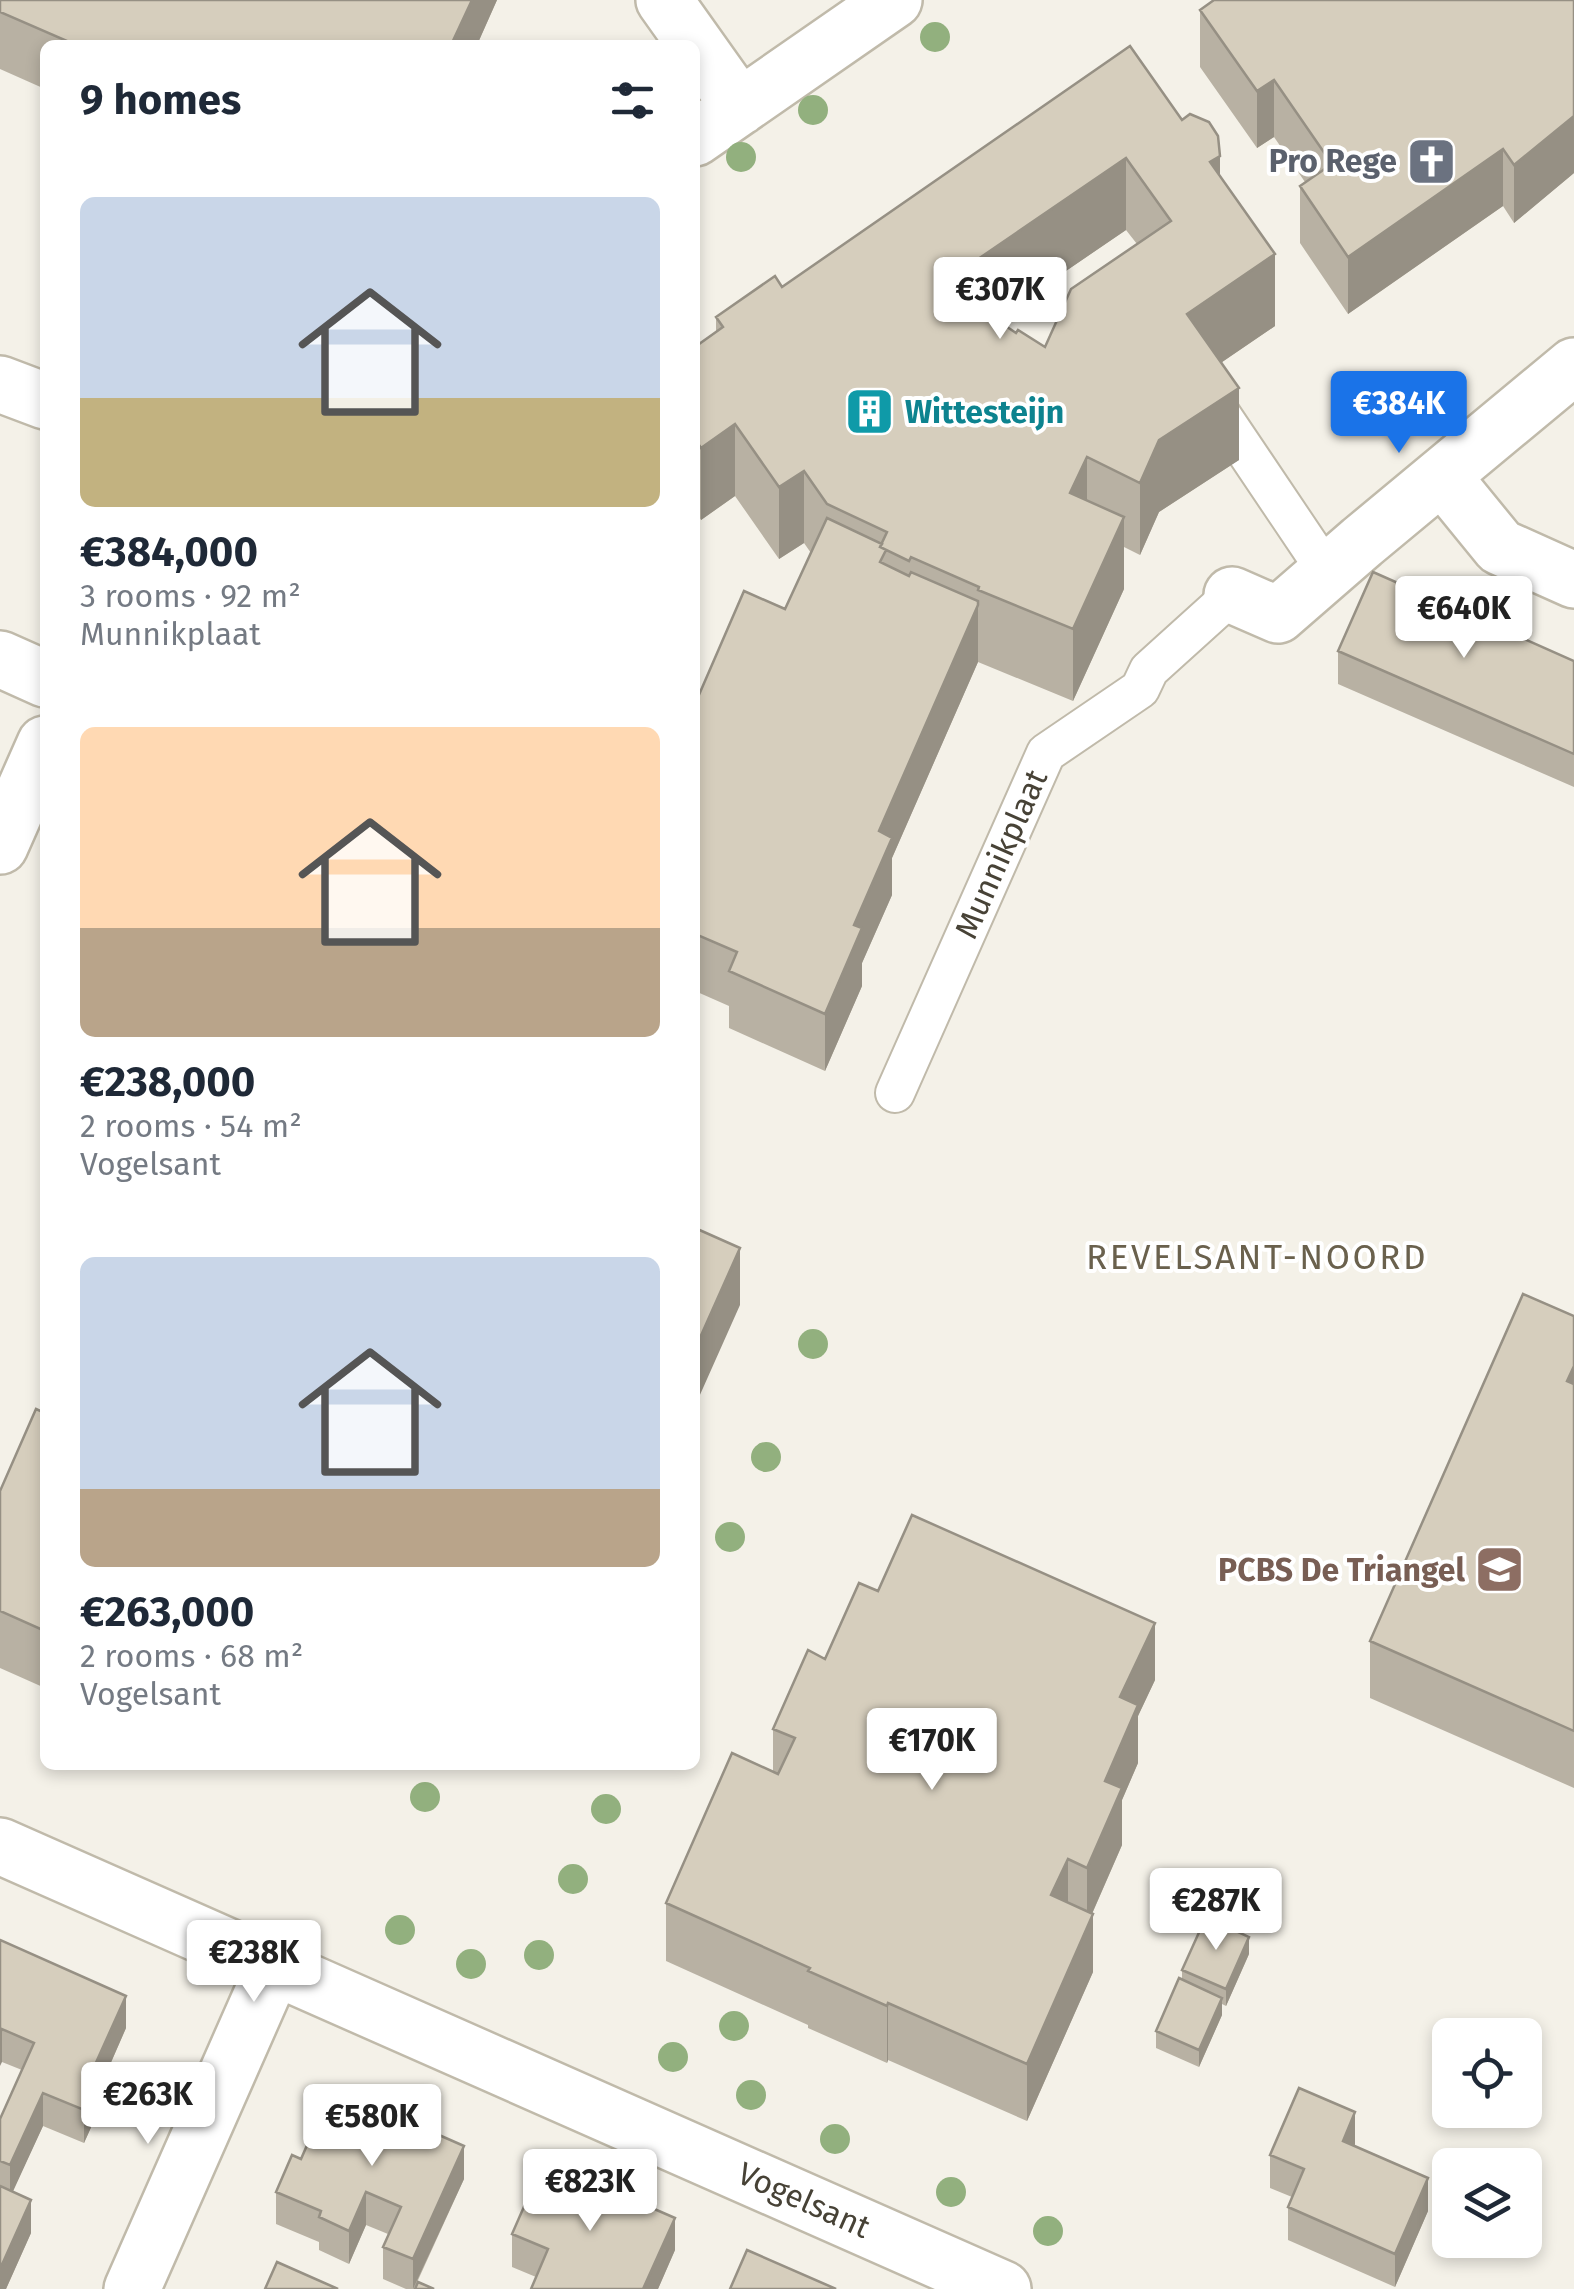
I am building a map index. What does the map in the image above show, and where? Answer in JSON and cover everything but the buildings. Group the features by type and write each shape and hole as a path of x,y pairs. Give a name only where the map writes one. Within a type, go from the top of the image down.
{"street":[{"path":"664,0 692,40"},
{"path":"700,135 894,0"},
{"path":"700,51 740,107"},
{"name":"Munnikplaat","path":"1232,595 1278,615 1574,366"},
{"path":"0,384 40,399"},
{"path":"1442,476 1500,547 1574,580"},
{"path":"0,658 40,677"},
{"path":"0,846 40,755"},
{"name":"Vogelsant","path":"0,1846 1003,2289"},
{"path":"132,2289 274,1967"}],"lane":[{"path":"1200,382 1326,572"},
{"name":"Munnikplaat","path":"895,1093 1046,752 1140,690 1149,670 1232,595"}],"place":[{"name":"Pro Rege","path":"1432,161"},
{"name":"Wittesteijn","path":"870,412"},
{"name":"PCBS De Triangel","path":"1500,1570"}],"district":[{"name":"REVELSANT-NOORD","path":"1257,1257"}]}
